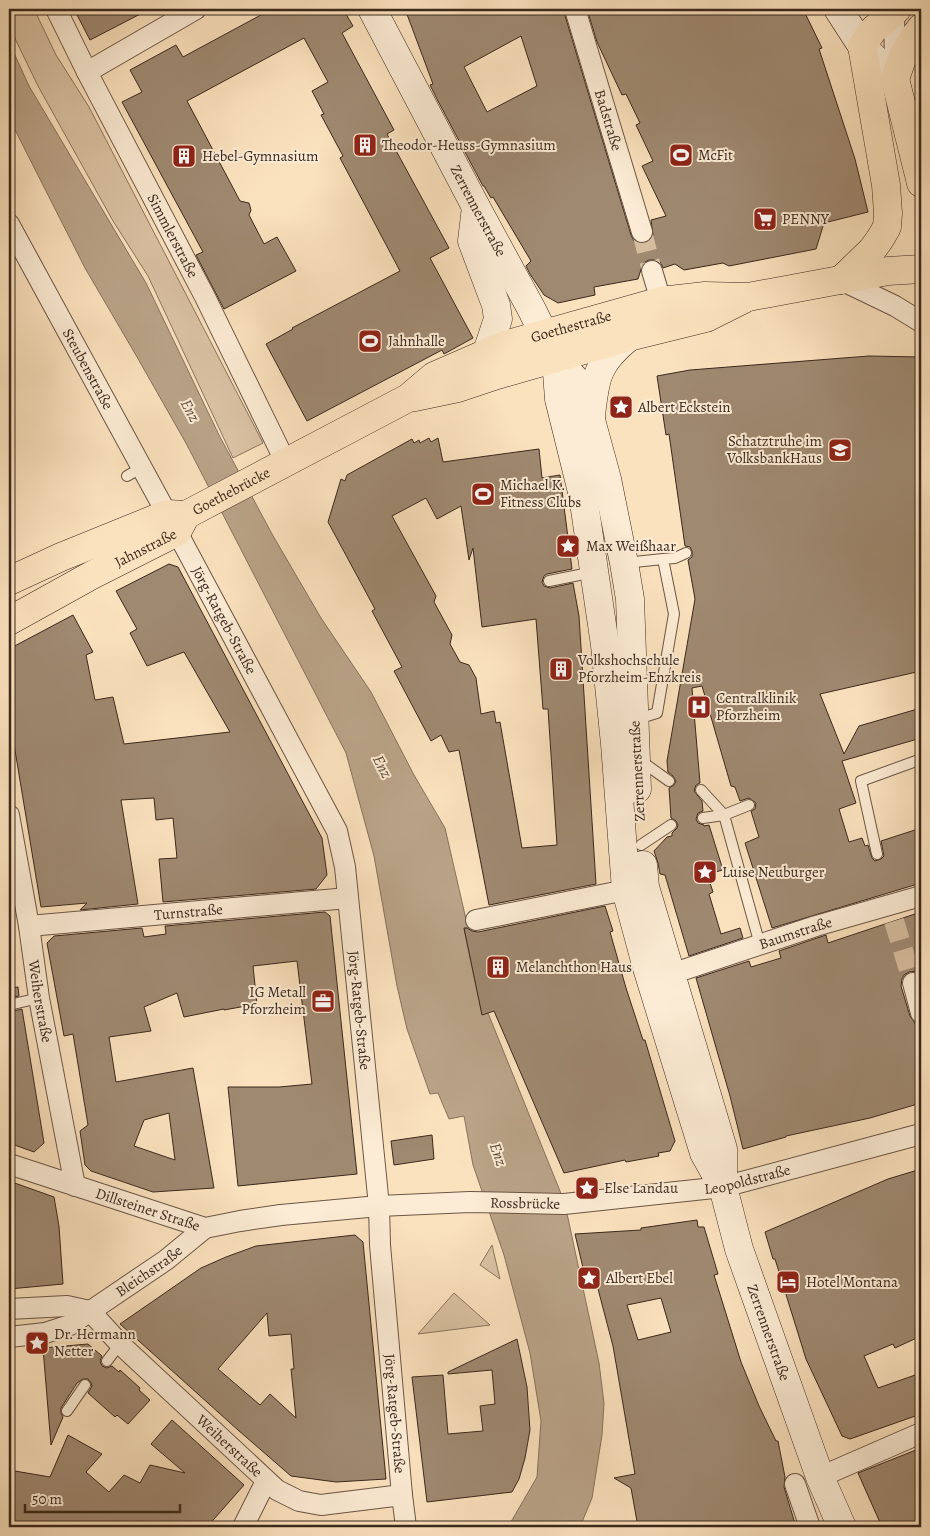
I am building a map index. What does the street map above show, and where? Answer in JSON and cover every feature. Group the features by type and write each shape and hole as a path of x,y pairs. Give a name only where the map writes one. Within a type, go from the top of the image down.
{"main road":[{"name":"Zerrennerstraße","path":"372,9 556,359 573,377 582,392 591,420 607,479 630,599 624,731 626,890 647,968 704,1153 722,1187 808,1480 842,1527"},
{"path":"838,9 862,46 895,79 921,184"},
{"path":"840,280 872,250 886,227 888,213 886,185 862,46 873,30 895,9"},
{"path":"895,79 903,56 921,28"},
{"path":"874,113 921,200"},
{"path":"476,207 472,241 496,305 498,319 488,352"},
{"name":"Goethestraße","path":"281,466 408,398 434,376 517,340 661,301 706,296 748,297 888,271 921,269"},
{"name":"Goethestraße","path":"408,398 458,388 629,337 706,318 748,297"},
{"path":"591,420 599,371 606,359 629,337"},
{"name":"Zerrennerstraße","path":"556,359 559,399 583,496 605,645 624,731 641,844 644,887 723,1149 722,1187"},
{"name":"Goethebrücke","path":"177,520 281,466"},
{"name":"Jahnstraße","path":"9,581 61,556 177,520"},
{"name":"Jahnstraße","path":"9,621 92,575 177,520"}],"street":[{"name":"Simmlerstraße","path":"56,9 205,297 281,466"},
{"path":"87,72 196,9"},
{"name":"Badstraße","path":"575,9 640,224"},
{"path":"895,9 895,79"},
{"name":"Steubenstraße","path":"9,224 134,472 177,520"},
{"path":"652,271 661,301"},
{"path":"840,280 908,313 921,322"},
{"name":"Jörg-Ratgeb-Straße","path":"177,520 337,831 345,867 379,1206 381,1255 406,1527"},
{"name":"Weiherstraße","path":"9,815 29,926 39,998 75,1186"},
{"path":"476,920 626,890"},
{"name":"Baumstraße","path":"671,974 760,945 814,921 890,907 921,896"},
{"name":"Turnstraße","path":"29,926 348,898"},
{"path":"913,983 921,1012"},
{"name":"Leopoldstraße","path":"567,1203 722,1187 921,1134"},
{"name":"Dillsteiner Straße","path":"9,1164 205,1228 281,1215 379,1206"},
{"name":"Rossbrücke","path":"379,1206 482,1202 567,1203"},
{"name":"Bleichstraße","path":"9,1337 61,1329 70,1325 166,1260 205,1228"},
{"path":"9,1309 67,1306 90,1311"},
{"name":"Weiherstraße","path":"90,1311 120,1344 277,1490 299,1501 321,1505 402,1495"},
{"path":"810,1527 808,1480 921,1433"},
{"path":"243,1527 266,1481"}],"lane":[{"path":"624,563 675,558 686,554"},
{"path":"664,559 674,614 657,712 624,731 656,773 668,781"},
{"path":"549,581 595,572"},
{"path":"877,854 861,781 916,761"},
{"path":"701,790 724,815 760,945"},
{"path":"703,818 724,815 750,805"},
{"path":"641,844 671,826"},
{"path":"9,1005 39,998"},
{"path":"107,1361 120,1344"},
{"path":"67,1411 85,1385"}],"shaded area":[{"path":"9,9 34,9 56,55 89,107 263,443 233,458 148,276 113,221 38,86 9,26"},
{"path":"492,1245 500,1279 480,1265"},
{"path":"454,1293 490,1325 418,1334"}],"water":[{"name":"Enz","path":"9,42 29,86 146,283 219,435 272,534 321,618 371,692 414,775 445,828 468,928 464,929 482,1014 488,1013 560,1191 568,1218 599,1363 604,1403 602,1435 592,1498 580,1527 508,1527 537,1477 541,1421 530,1353 504,1255 473,1165 464,1116 449,1119 438,1093 430,1094 407,1029 397,986 374,856 346,753 187,445 85,268 9,118"}],"building":[{"path":"74,9 150,9 90,40"},
{"path":"272,9 343,9 353,26 342,33 394,130 387,134 449,248 430,258 473,338 444,354 442,350 307,421 266,344 292,328 400,271 340,158 343,156 321,115 324,114 312,91 328,82 304,38 187,101 240,201 249,203 251,210 249,215 264,244 277,237 296,271 224,309 196,255 203,252 122,102 142,92 130,70 176,45 183,57"},
{"path":"405,9 563,9 631,235 634,241 640,244 646,243 651,240 653,235 651,220 666,216 642,166 653,161 636,125 640,123 626,94 622,95 597,42 587,9 803,9 822,48 819,49 855,159 868,212 824,223 816,249 729,266 723,263 684,270 675,264 663,268 660,262 649,260 643,263 638,279 594,287 595,295 558,303 544,295 530,274 526,266 531,261 493,197 491,198 483,186 430,85 433,84","holes":["521,36 537,86 487,112 464,67"]},
{"path":"869,356 921,357 921,671 820,694 844,754 859,726 921,708 921,738 842,761 856,803 839,809 849,842 862,838 865,846 868,845 872,858 875,861 884,856 881,841 921,828 921,883 772,928 745,843 759,837 751,811 755,809 756,803 749,798 740,801 735,787 731,786 702,686 692,688 700,783 696,785 694,791 702,801 703,811 698,813 696,819 698,823 704,826 709,825 723,870 707,874 713,892 709,894 721,934 740,928 743,938 689,956 665,875 660,874 654,851 667,837 672,836 678,825 671,818 669,788 676,781 668,772 667,761 695,599 688,560 692,557 692,551 690,547 685,546 669,434 666,435 657,376 690,370"},
{"path":"429,438 431,442 438,438 443,462 539,449 542,478 560,475 572,569 547,574 542,582 544,586 550,588 573,583 579,616 596,884 489,905 459,750 449,752 441,735 431,741 394,671 402,667 372,611 375,609 328,522 341,479 345,481 347,475 412,439 414,443 419,440 420,443","holes":["426,498 437,519 461,506 469,560 473,548 482,627 536,619 543,709 548,709 557,845 522,848 500,722 496,723 494,711 481,714 476,678 469,665 460,662 450,644 452,635 434,602 436,596 392,516"]},
{"path":"169,564 178,567 322,838 327,875 316,889 163,902 159,859 177,858 173,818 156,820 154,798 121,800 138,904 80,910 87,903 41,907 9,714 9,649 73,615 93,652 86,655 95,700 113,697 124,744 230,732 184,652 147,666 130,633 137,629 116,591"},
{"path":"605,906 613,931 610,932 626,988 643,1040 645,1040 675,1141 670,1151 658,1153 659,1156 626,1162 625,1160 564,1173 494,1011 482,1015 464,928 478,932"},
{"path":"325,912 330,916 357,1174 238,1186 228,1087 279,1087 312,1084 297,961 253,966 257,1004 184,1017 177,993 144,1007 151,1031 109,1037 116,1082 193,1068 214,1188 153,1192 91,1171 85,1165 80,1131 88,1125 73,1034 64,1036 47,943 54,936 142,928 144,937 166,934 165,926","holes":["169,1113 175,1160 134,1146 144,1120"]},
{"path":"921,912 921,975 916,971 909,972 904,975 901,986 921,1044 921,1103 870,1118 786,1136 743,1149 730,1096 696,978 749,961 751,967 781,958 779,951 826,935 828,943"},
{"path":"18,987 19,996 9,998 9,988"},
{"path":"22,1009 44,1143 34,1152 9,1143 9,1012"},
{"path":"432,1135 434,1159 394,1165 391,1141"},
{"path":"921,1169 921,1336 895,1348 893,1344 864,1356 878,1388 921,1373 921,1414 850,1439 842,1436 806,1359 765,1232 888,1179"},
{"path":"9,1181 54,1197 59,1226 63,1284 9,1289"},
{"path":"697,1220 698,1227 704,1227 718,1274 714,1275 741,1362 759,1406 776,1441 778,1441 785,1477 784,1487 796,1527 638,1527 631,1488 614,1478 635,1474 613,1346 593,1270 584,1272 575,1234 641,1230 641,1228","holes":["661,1298 671,1332 638,1340 627,1305"]},
{"path":"355,1235 363,1242 386,1479 336,1482 291,1476 120,1324 201,1268 256,1246","holes":["267,1313 269,1336 291,1334 294,1369 291,1369 296,1418 270,1394 260,1405 218,1369"]},
{"path":"517,1339 527,1387 530,1430 519,1479 512,1492 427,1502 412,1377 443,1375 448,1434 483,1431 480,1406 495,1404 492,1370 448,1374 448,1372"},
{"path":"88,1344 102,1356 100,1361 102,1366 107,1368 112,1366 119,1372 120,1370 150,1400 128,1424 117,1415 115,1417 88,1393 92,1386 91,1383 88,1379 83,1379 77,1383 61,1408 63,1417 51,1445 43,1348"},
{"path":"172,1420 244,1485 207,1527 9,1527 9,1470 50,1477 68,1435 102,1454 86,1472 109,1492 124,1475 140,1483 150,1465 185,1473 151,1444"},
{"path":"921,1448 921,1527 882,1527 858,1473"}],"tunnel":[{"path":"642,232 652,271"},
{"path":"894,921 913,983"}],"place":[{"name":"Theodor-Heuss-Gymnasium","path":"365,145"},
{"name":"McFit","path":"681,155"},
{"name":"Hebel-Gymnasium","path":"184,156"},
{"name":"PENNY","path":"765,219"},
{"name":"Jahnhalle","path":"370,341"},
{"name":"Albert Eckstein","path":"621,407"},
{"name":"Schatztruhe im VolksbankHaus","path":"840,450"},
{"name":"Michael K. Fitness Clubs","path":"483,494"},
{"name":"Max Weißhaar","path":"568,546"},
{"name":"Volkshochschule Pforzheim-Enzkreis","path":"561,669"},
{"name":"Centralklinik Pforzheim","path":"699,707"},
{"name":"Luise Neuburger","path":"705,872"},
{"name":"Melanchthon Haus","path":"498,967"},
{"name":"IG Metall Pforzheim","path":"323,1001"},
{"name":"Else Landau","path":"587,1188"},
{"name":"Albert Ebel","path":"589,1278"},
{"name":"Hotel Montana","path":"788,1282"},
{"name":"Dr. Hermann Netter","path":"37,1343"}]}
